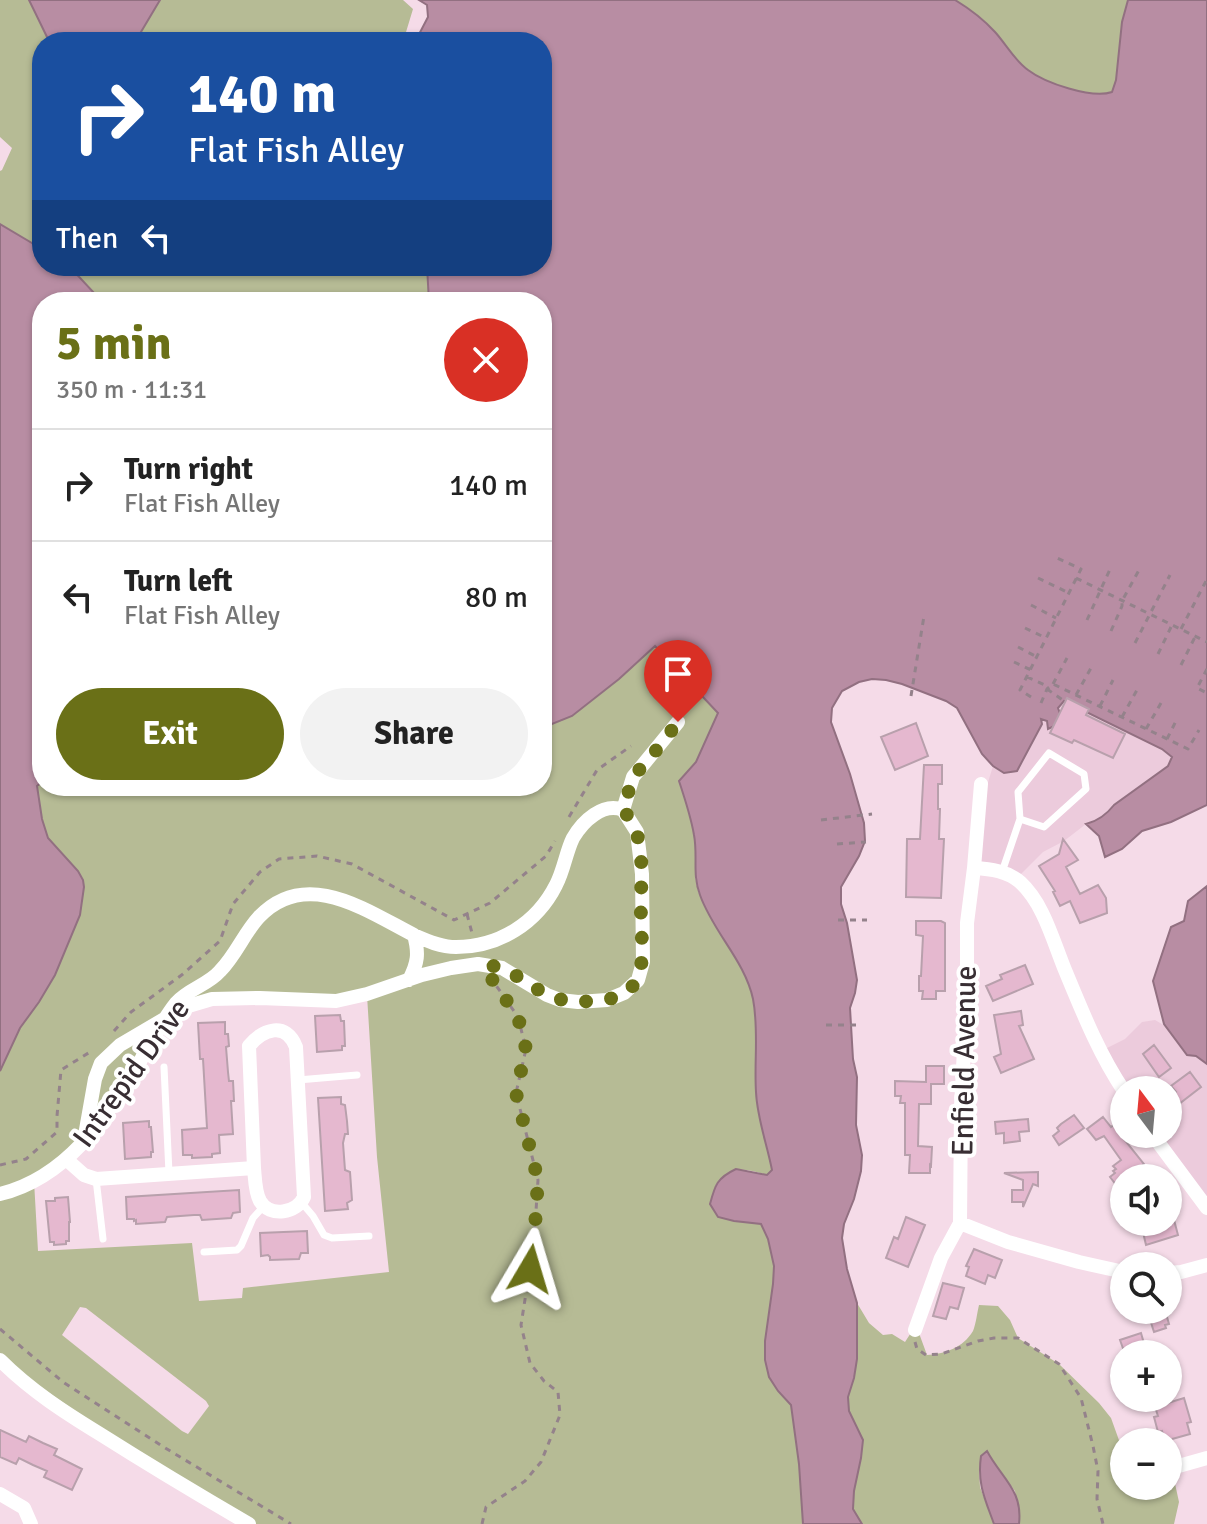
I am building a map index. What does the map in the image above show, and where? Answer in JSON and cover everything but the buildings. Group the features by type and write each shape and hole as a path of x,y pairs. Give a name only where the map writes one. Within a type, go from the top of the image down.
{"street":[{"path":"84,1141 95,1079 101,1063 120,1045 185,1007 212,999 336,1001 451,968 485,965 502,968 560,1000 607,1000 624,993 638,980 643,962 642,874 637,832 623,810 633,777 678,722"},
{"name":"Enfield Avenue","path":"915,1330 941,1258 960,1223 967,923 981,784"},
{"name":"Intrepid Drive","path":"0,1194 34,1181 66,1159 84,1141 106,1115 179,1000 218,974 259,918 283,900 313,894 340,898 414,935 445,946 477,945 499,939 529,921 549,896 572,840 585,822 609,807 623,810"},
{"path":"974,868 1002,872 1020,882 1032,896 1081,1011 1115,1076"},
{"path":"409,980 417,966 419,952 414,935"},
{"path":"265,1031 285,1032 296,1047 298,1080 304,1197 294,1210 271,1210 258,1198 249,1046 265,1031"},
{"path":"1162,1148 1207,1208"},
{"path":"66,1159 84,1175 96,1179 254,1168"},
{"path":"960,1223 1008,1242 1110,1269"},
{"path":"1182,1272 1207,1265"},
{"path":"0,1360 43,1399 249,1524"},
{"path":"1182,1465 1207,1458"},
{"path":"0,1494 24,1508 31,1524"}],"lane":[{"path":"1002,872 1020,819 1018,792 1049,753 1084,774 1086,789 1044,827 1020,819"},
{"path":"164,1067 169,1173"},
{"path":"298,1080 357,1075"},
{"path":"96,1179 103,1239"},
{"path":"302,1203 324,1235 332,1238 369,1236"},
{"path":"204,1252 237,1250 253,1218 264,1206"}],"path":[{"path":"1031,697 1020,690 1081,569 1055,557"},
{"path":"1087,620 1111,567"},
{"path":"1111,631 1122,601 1139,570"},
{"path":"1135,643 1170,575"},
{"path":"1038,578 1069,593"},
{"path":"1076,578 1207,642"},
{"path":"1181,629 1206,581"},
{"path":"1031,605 1056,618"},
{"path":"911,696 924,616"},
{"path":"1158,654 1172,625"},
{"path":"1025,628 1046,638"},
{"path":"1181,665 1195,637"},
{"path":"1018,647 1037,657"},
{"path":"1041,703 1067,658"},
{"path":"1014,662 1031,670"},
{"path":"1076,695 1091,668"},
{"path":"1207,669 1197,688 1207,693"},
{"path":"1027,677 1045,685 1064,701"},
{"path":"1100,706 1113,680"},
{"path":"1053,684 1188,749 1199,730"},
{"path":"1122,717 1137,690"},
{"path":"1146,729 1161,703"},
{"path":"1167,739 1177,719"},
{"path":"568,820 597,770 631,746"},
{"path":"821,820 872,814"},
{"path":"111,1034 131,1012 183,974 220,941 233,904 260,872 279,859 317,856 352,864 454,920 490,903 546,856 560,832"},
{"path":"837,844 866,842"},
{"path":"467,914 477,945"},
{"path":"838,920 867,920"},
{"path":"482,1524 486,1507 525,1481 541,1462 560,1415 558,1392 544,1381 530,1363 521,1325 534,1242 538,1180 516,1093 526,1049 518,1017 485,965"},
{"path":"826,1025 860,1025"},
{"path":"0,1165 26,1159 57,1132 61,1070 101,1045"},
{"path":"0,1329 63,1382 291,1524"},
{"path":"915,1330 917,1349 926,1355 941,1354 978,1341 1018,1338 1059,1364 1081,1398 1098,1471 1097,1499 1103,1524"}],"shaded area":[{"path":"29,0 160,0 141,32 45,32"},
{"path":"419,0 955,0 986,23 1028,70 1057,85 1103,94 1112,92 1116,80 1122,22 1128,0 1207,0 1207,805 1171,822 1142,831 1122,849 1105,857 1099,836 1086,824 1102,817 1168,766 1172,757 1162,749 1064,701 1058,708 1063,722 1048,729 1047,721 1041,719 1042,724 1017,771 1004,773 982,754 957,708 902,684 872,679 859,682 842,691 832,708 831,722 864,823 865,841 841,887 841,904 857,980 850,1008 857,1077 856,1125 862,1155 861,1171 842,1238 857,1303 857,1359 848,1397 849,1411 863,1440 853,1509 862,1524 803,1524 791,1405 769,1377 765,1360 774,1266 768,1239 761,1224 718,1217 710,1204 718,1183 730,1172 736,1169 767,1175 772,1170 757,1102 753,999 743,972 700,895 696,880 694,835 679,781 696,762 718,713 655,646 572,716 552,724 552,292 428,292 428,276 552,276 552,32 420,32 428,17 427,5"},
{"path":"0,224 32,243 32,276 78,276 93,292 32,292 32,796 39,796 48,838 78,871 84,887 80,915 55,975 20,1028 0,1071"},
{"path":"1064,701 1162,749 1172,757 1168,766 1108,812 1043,852 1017,878 976,865 982,802 993,766 1004,773 1017,771 1041,719 1047,721"},
{"path":"1207,886 1207,1064 1196,1056 1187,1055 1164,1024 1153,981 1171,927 1184,921 1188,901"},
{"path":"1155,1020 1167,1027 1186,1055 1196,1056 1207,1064 1207,1209 1182,1174 1182,1164 1175,1164 1164,1148 1182,1148 1182,1076 1117,1076 1103,1050 1125,1039 1142,1022"},
{"path":"987,1451 1015,1493 1019,1524 994,1524 980,1475 981,1456"}],"green space":[{"path":"0,0 29,0 45,32 32,32 32,243 0,224 0,171 12,148 0,137"},
{"path":"160,0 403,0 413,9 406,32 141,32"},
{"path":"955,0 1128,0 1112,92 1081,92 1036,75 1018,62 986,23"},
{"path":"78,276 428,276 428,292 93,292"},
{"path":"655,646 718,713 696,762 679,782 694,835 696,880 700,896 743,972 753,1000 757,1102 772,1171 767,1175 733,1171 715,1186 734,1221 761,1224 768,1239 774,1266 765,1360 769,1377 791,1405 803,1524 255,1524 178,1482 0,1359 0,1071 20,1028 55,975 80,915 84,887 48,838 39,796 552,796 552,724 572,716","holes":["367,995 377,1157 389,1272 243,1288 242,1298 199,1301 192,1243 38,1251 34,1181 106,1115 171,1015 212,999","80,1307 86,1308 206,1401 209,1406 188,1434 62,1335"]},
{"path":"857,1303 869,1323 883,1335 892,1334 905,1342 916,1325 927,1355 946,1351 964,1342 973,1331 979,1305 998,1306 1010,1320 1018,1338 1059,1364 1111,1418 1115,1428 1110,1428 1110,1500 1179,1500 1174,1524 1019,1524 1015,1491 996,1467 979,1469 980,1487 994,1524 862,1524 853,1509 863,1440 849,1411 848,1397 854,1378"}],"route":[{"path":"530,1269 538,1180 516,1093 526,1049 518,1017 485,965 502,968 547,995 578,1002 615,998 638,980 643,962 642,874 637,832 623,810 633,777 678,722"}]}
